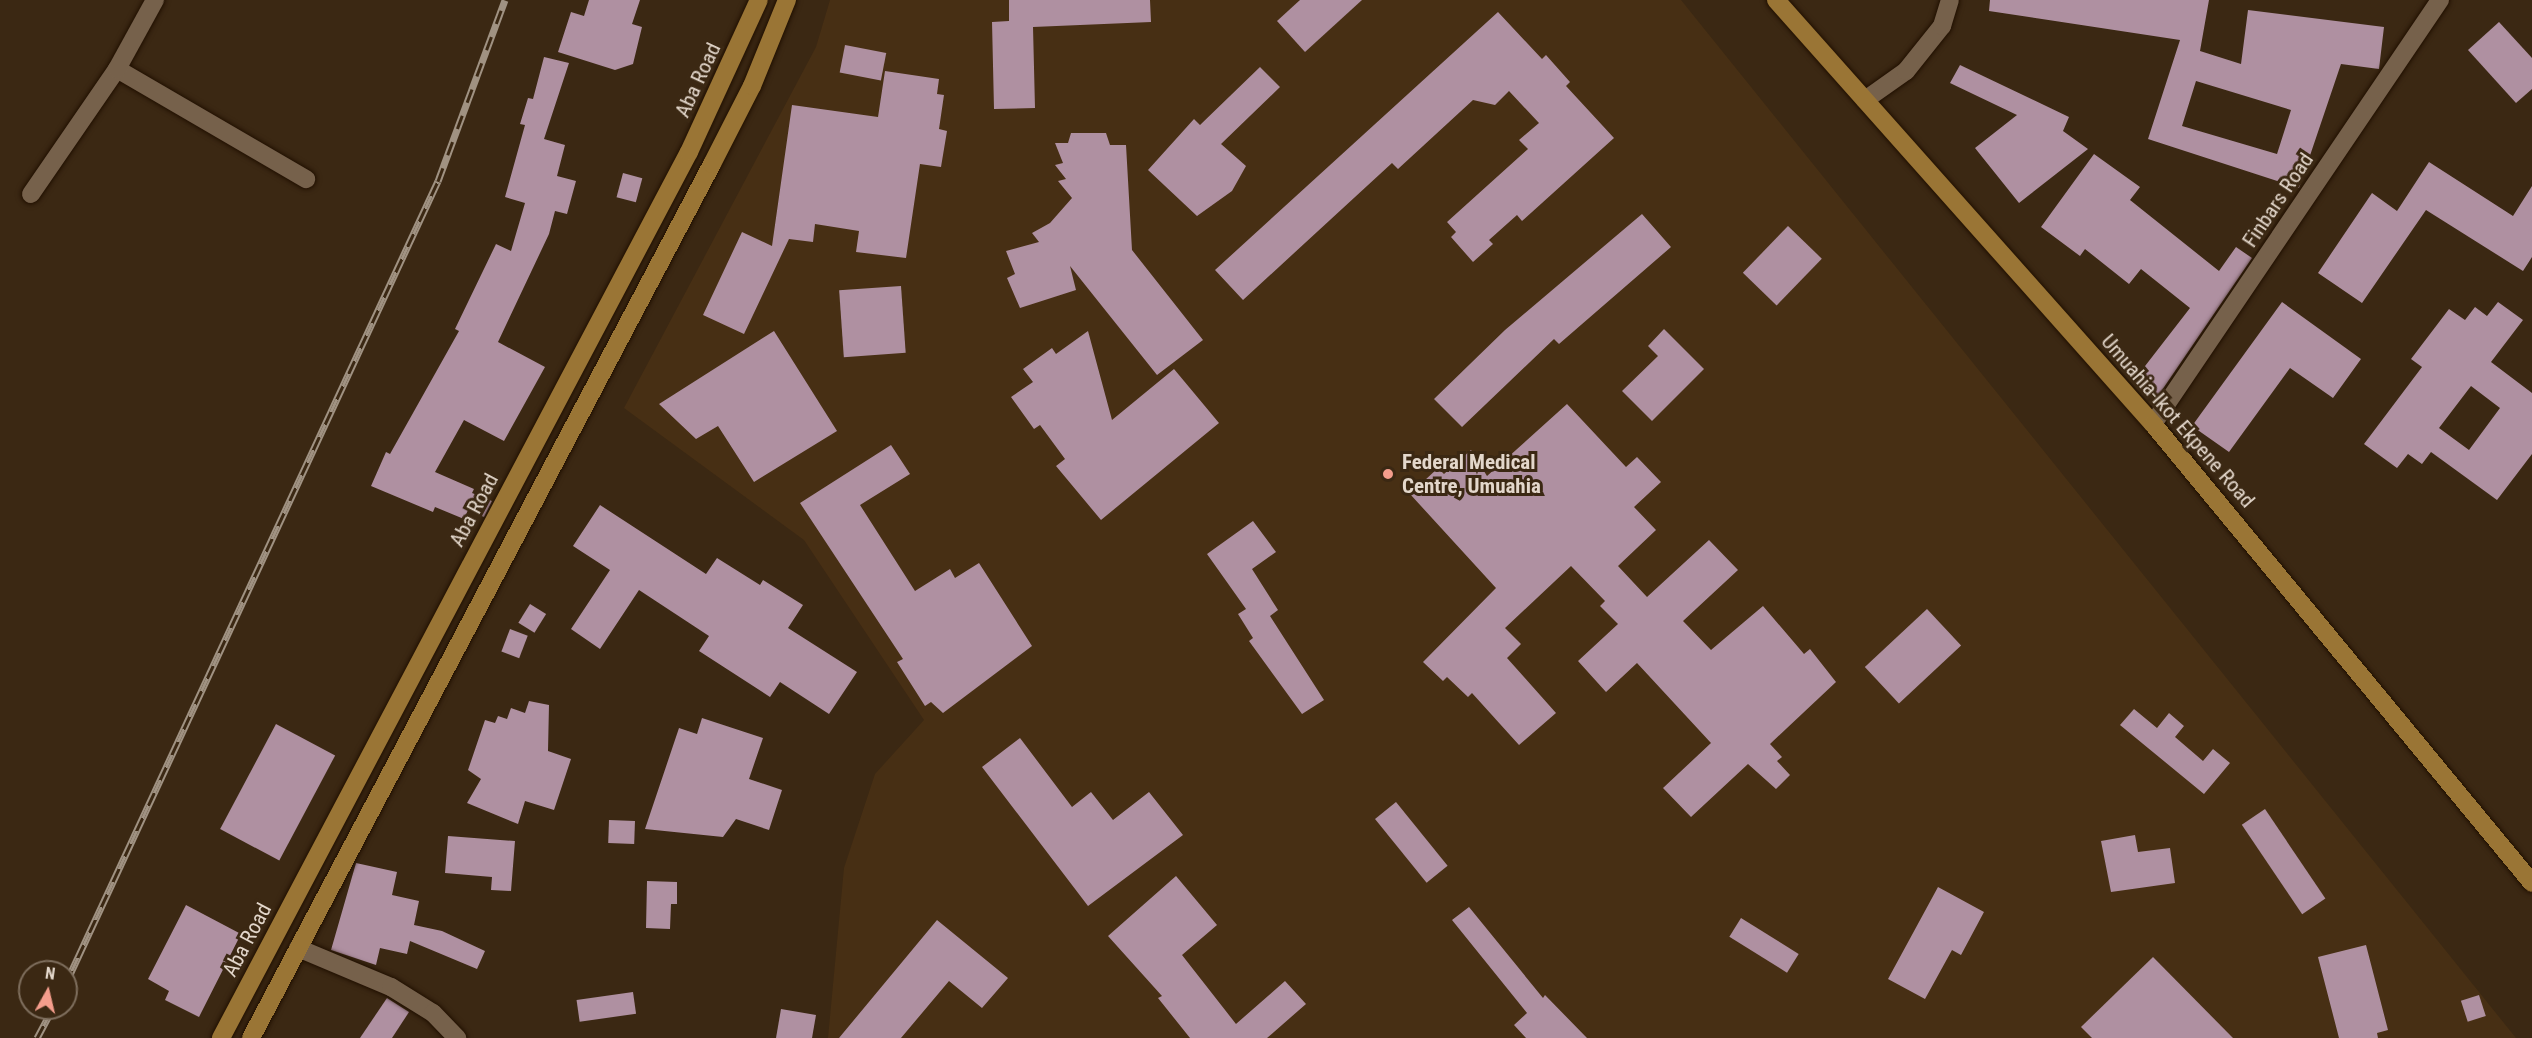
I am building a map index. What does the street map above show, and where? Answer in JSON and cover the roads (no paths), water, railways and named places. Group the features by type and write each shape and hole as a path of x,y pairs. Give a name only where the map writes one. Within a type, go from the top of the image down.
{"main road":[{"name":"Aba Road","path":"221,1038 703,123 759,0"},
{"path":"251,1038 752,86 788,0"},
{"name":"Umuahia-Ikot Ekpene Road","path":"1776,0 2153,424 2532,883"},
{"path":"591,336 616,348"}],"street":[{"path":"30,194 117,69 155,0"},
{"path":"1865,100 1906,71 1942,26 1950,0"},
{"name":"Finbars Road","path":"2153,424 2440,0"},
{"path":"117,69 306,179"},
{"path":"298,948 391,987 433,1013 458,1038"}],"railway":[{"path":"77,960 438,181 505,0"},
{"path":"37,1038 47,1020"}],"place":[{"name":"Federal Medical Centre, Umuahia","path":"1388,474"}]}
